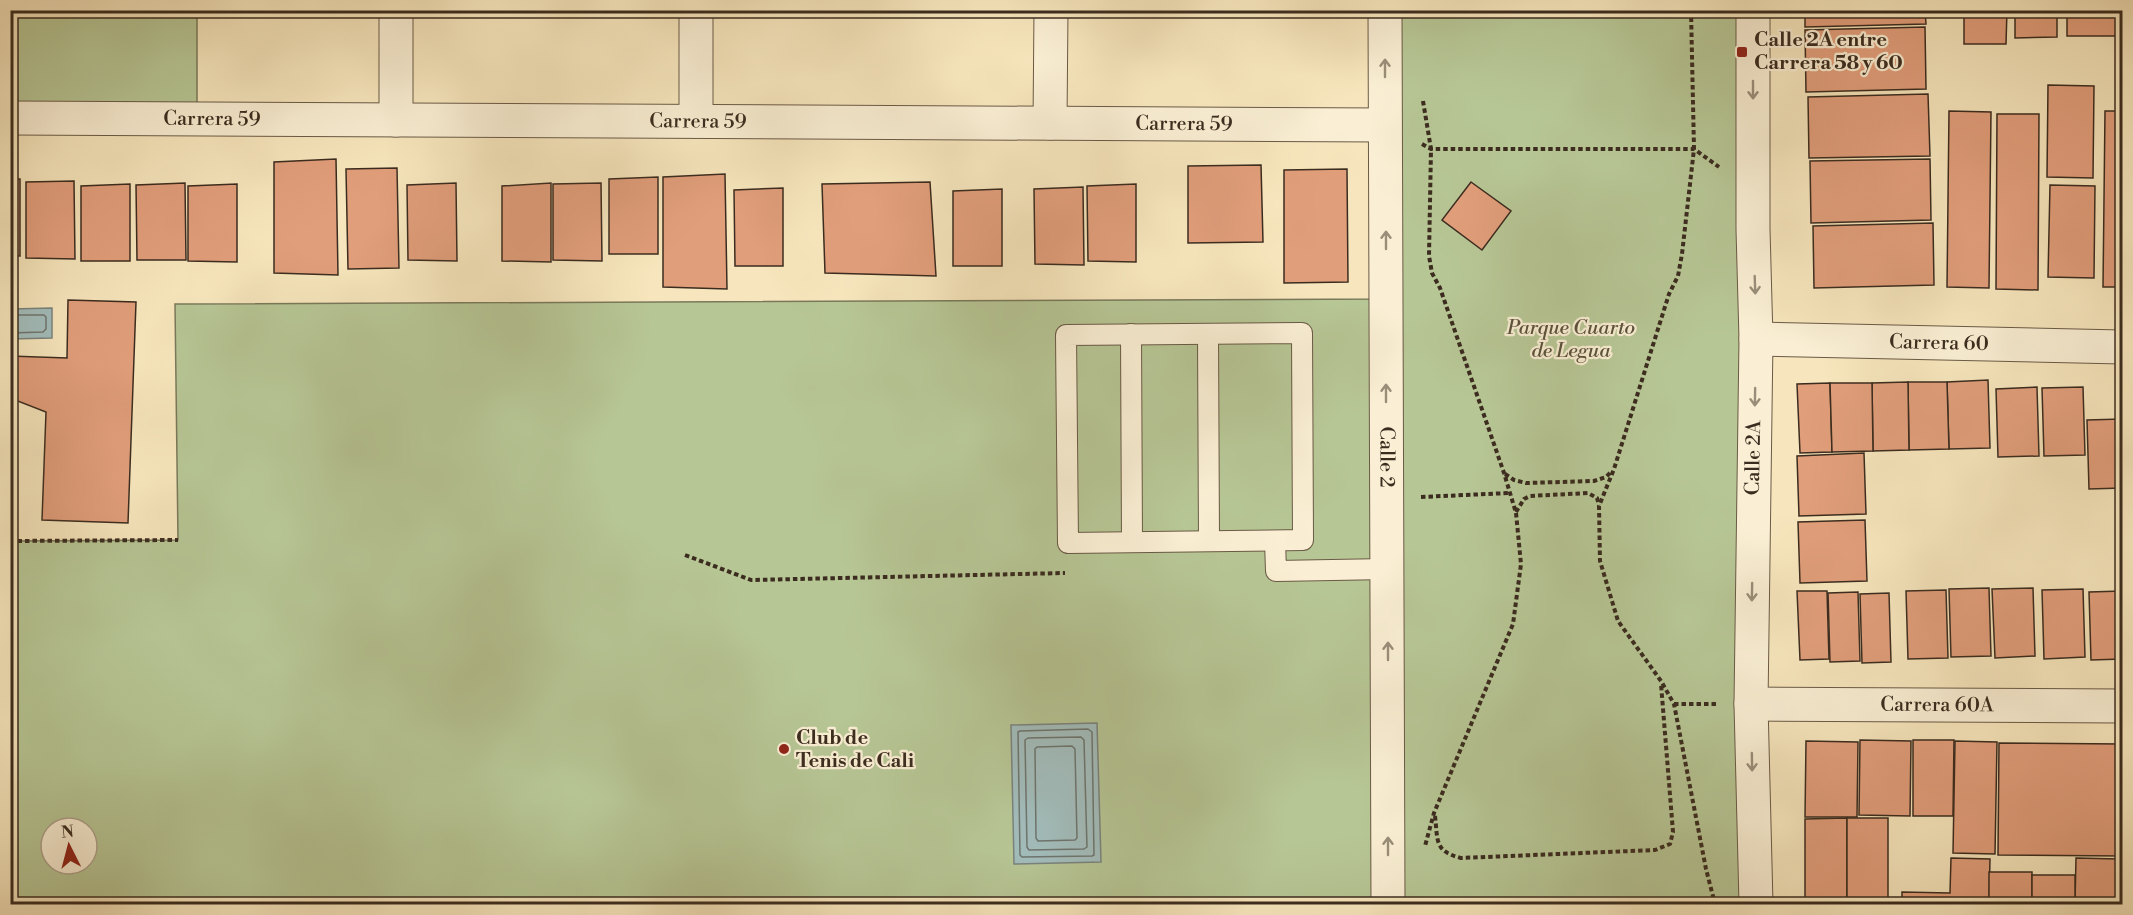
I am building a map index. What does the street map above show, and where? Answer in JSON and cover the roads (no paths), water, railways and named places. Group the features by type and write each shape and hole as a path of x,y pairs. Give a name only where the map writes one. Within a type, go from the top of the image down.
{"street":[{"path":"396,10 396,120"},
{"path":"696,10 696,121"},
{"path":"1050,123 1051,10"},
{"name":"Calle 2","path":"1385,10 1388,904"},
{"name":"Calle 2A","path":"1753,10 1753,229 1756,339 1751,704 1756,904"},
{"name":"Carrera 59","path":"10,118 1385,124"},
{"name":"Carrera 60","path":"1756,339 2122,346"},
{"name":"Carrera 60A","path":"1751,704 2122,706"}],"lane":[{"path":"1302,333 1303,540 1068,543 1066,335 1208,334 1302,333"},
{"path":"1131,334 1132,542"},
{"path":"1208,334 1209,541"},
{"path":"1275,541 1276,571 1388,569"}],"water":[{"path":"52,308 52,338 11,339 11,309"},
{"path":"1097,723 1101,862 1014,864 1011,725"}],"place":[{"name":"Calle 2A entre Carrera 58 y 60","path":"1742,52"},
{"name":"Club de Tenis de Cali","path":"784,749"}],"park label":[{"name":"Parque Cuarto de Legua","path":"1571,340"}]}
